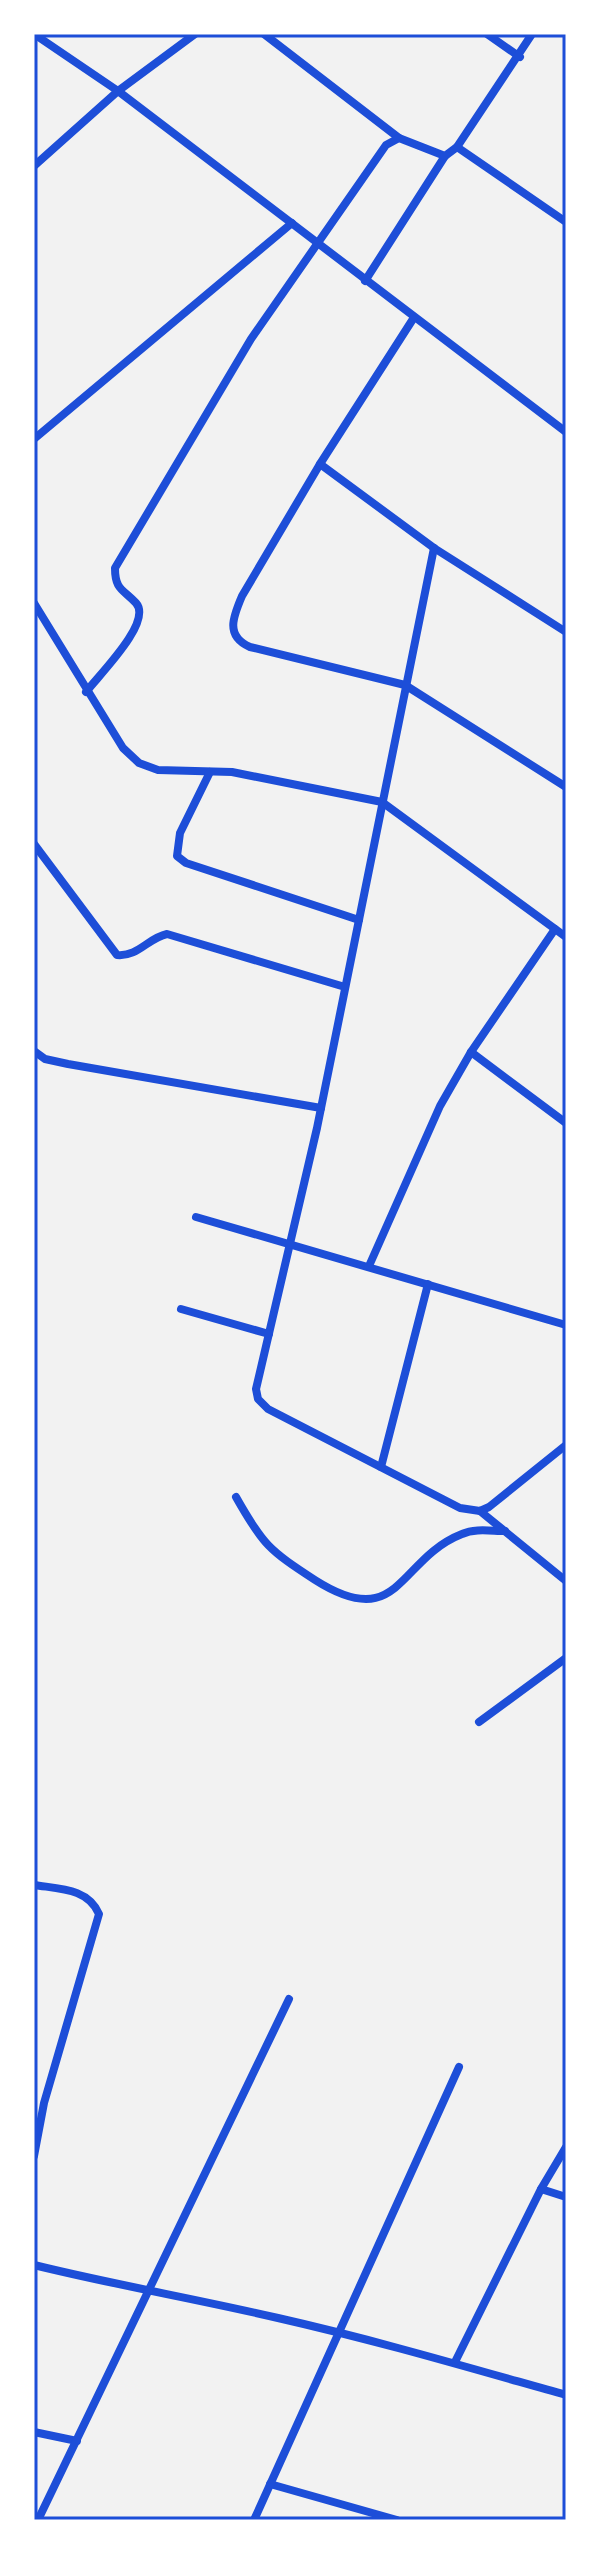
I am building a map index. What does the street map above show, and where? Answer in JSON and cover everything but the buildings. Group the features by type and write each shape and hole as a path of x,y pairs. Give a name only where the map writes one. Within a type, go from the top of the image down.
{"street":[{"path":"34,166 118,91 195,34"},
{"path":"264,34 399,138 445,156"},
{"path":"487,34 520,57"},
{"path":"365,281 445,156 457,147 520,57 532,34"},
{"path":"37,37 118,91 413,319 566,432"},
{"path":"86,692 137,628 141,615 137,604 121,593 115,582 115,568 123,551 251,339 373,161 386,145 399,138"},
{"path":"457,147 566,222"},
{"path":"34,439 292,223"},
{"path":"413,319 320,464 242,596 233,617 233,632 239,642 250,647 405,685 566,787"},
{"path":"320,464 434,548 566,632"},
{"path":"434,548 321,1108 256,1389 258,1399 268,1409 460,1508 480,1511 566,1581"},
{"path":"34,603 86,692 123,748 139,763 167,772 232,772 382,802 566,937"},
{"path":"210,772 180,833 177,856 186,863 359,920"},
{"path":"34,844 117,955 128,956 154,937 167,934 345,987"},
{"path":"369,1266 424,1136 471,1052 555,929"},
{"path":"34,1051 45,1059 68,1064 321,1108"},
{"path":"471,1052 566,1123"},
{"path":"196,1217 566,1325"},
{"path":"381,1467 428,1284"},
{"path":"181,1309 269,1334"},
{"path":"480,1511 566,1445"},
{"path":"236,1497 260,1539 274,1553 354,1600 381,1596 462,1534 505,1531"},
{"path":"479,1722 566,1658"},
{"path":"34,1885 82,1894 94,1902 99,1914 44,2103 34,2156"},
{"path":"38,2520 289,1999"},
{"path":"254,2520 459,2067"},
{"path":"34,2101 44,2103"},
{"path":"455,2362 541,2189 566,2147"},
{"path":"541,2189 566,2197"},
{"path":"34,2265 147,2293 339,2333 455,2362 566,2395"},
{"path":"34,2432 77,2441"},
{"path":"270,2484 397,2520"}]}
